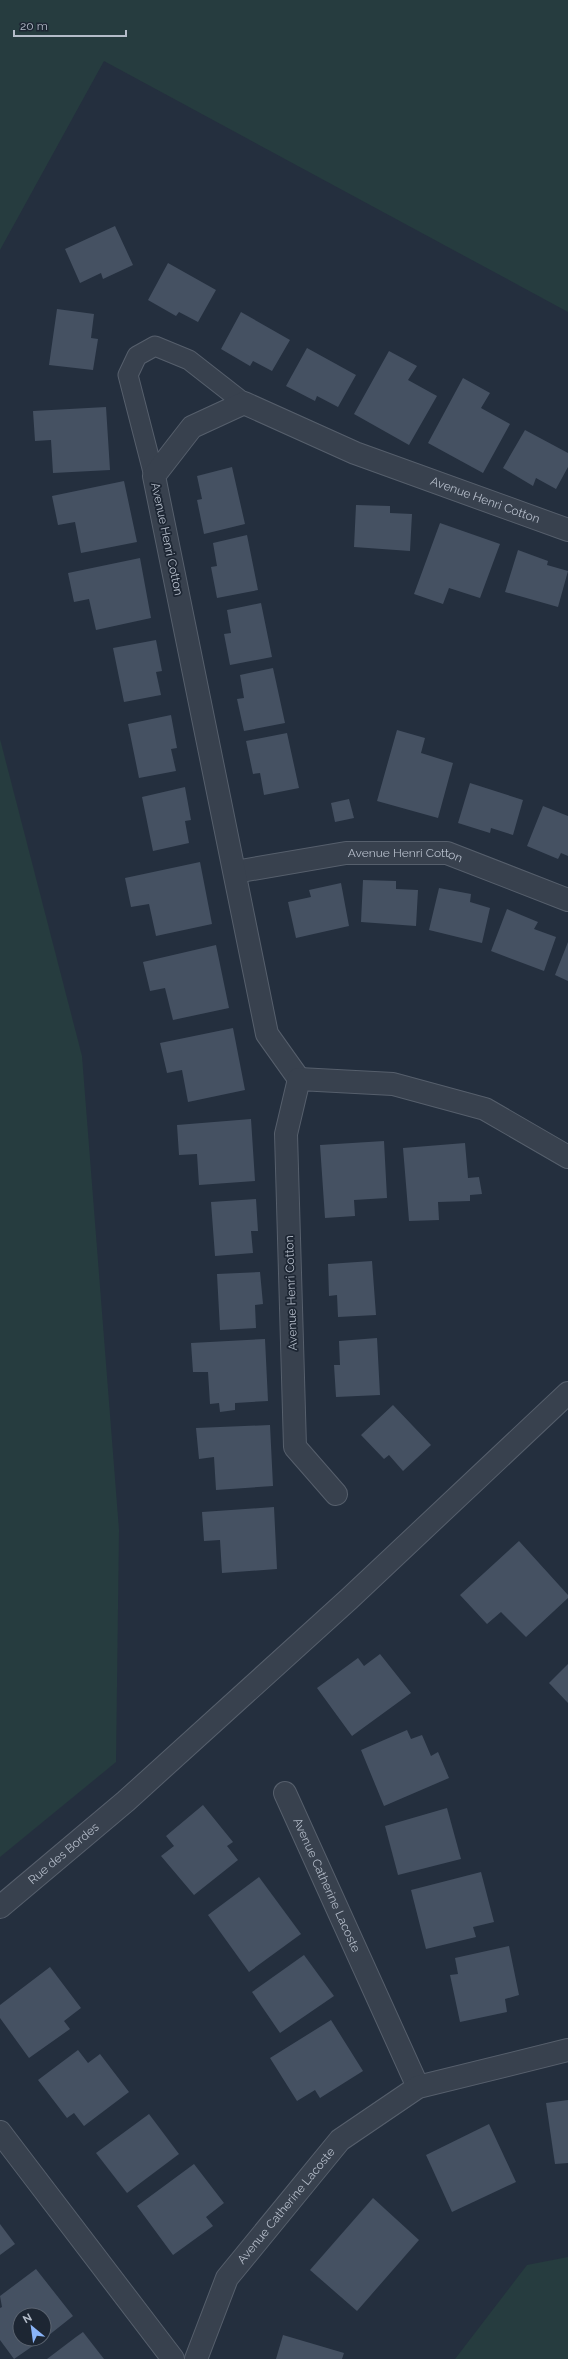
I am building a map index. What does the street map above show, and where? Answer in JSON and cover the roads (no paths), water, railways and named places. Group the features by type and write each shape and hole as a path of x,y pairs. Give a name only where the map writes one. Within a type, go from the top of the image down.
{"street":[{"name":"Avenue Henri Cotton","path":"336,1494 296,1447 286,1134 299,1079 267,1034 154,476 192,427 244,403 355,453 568,530"},
{"name":"Avenue Henri Cotton","path":"235,872 346,853 447,854 568,900"},
{"path":"299,1079 393,1084 485,1109 568,1157"},
{"name":"Rue des Bordes","path":"0,1907 126,1801 349,1600 568,1393"},
{"name":"Avenue Catherine Lacoste","path":"285,1793 418,2087"},
{"name":"Avenue Catherine Lacoste","path":"196,2359 228,2278 340,2140 418,2087 568,2050"},
{"path":"0,2132 173,2359"}],"lane":[{"path":"154,476 128,375 137,356 155,346 189,360 244,403"}]}
